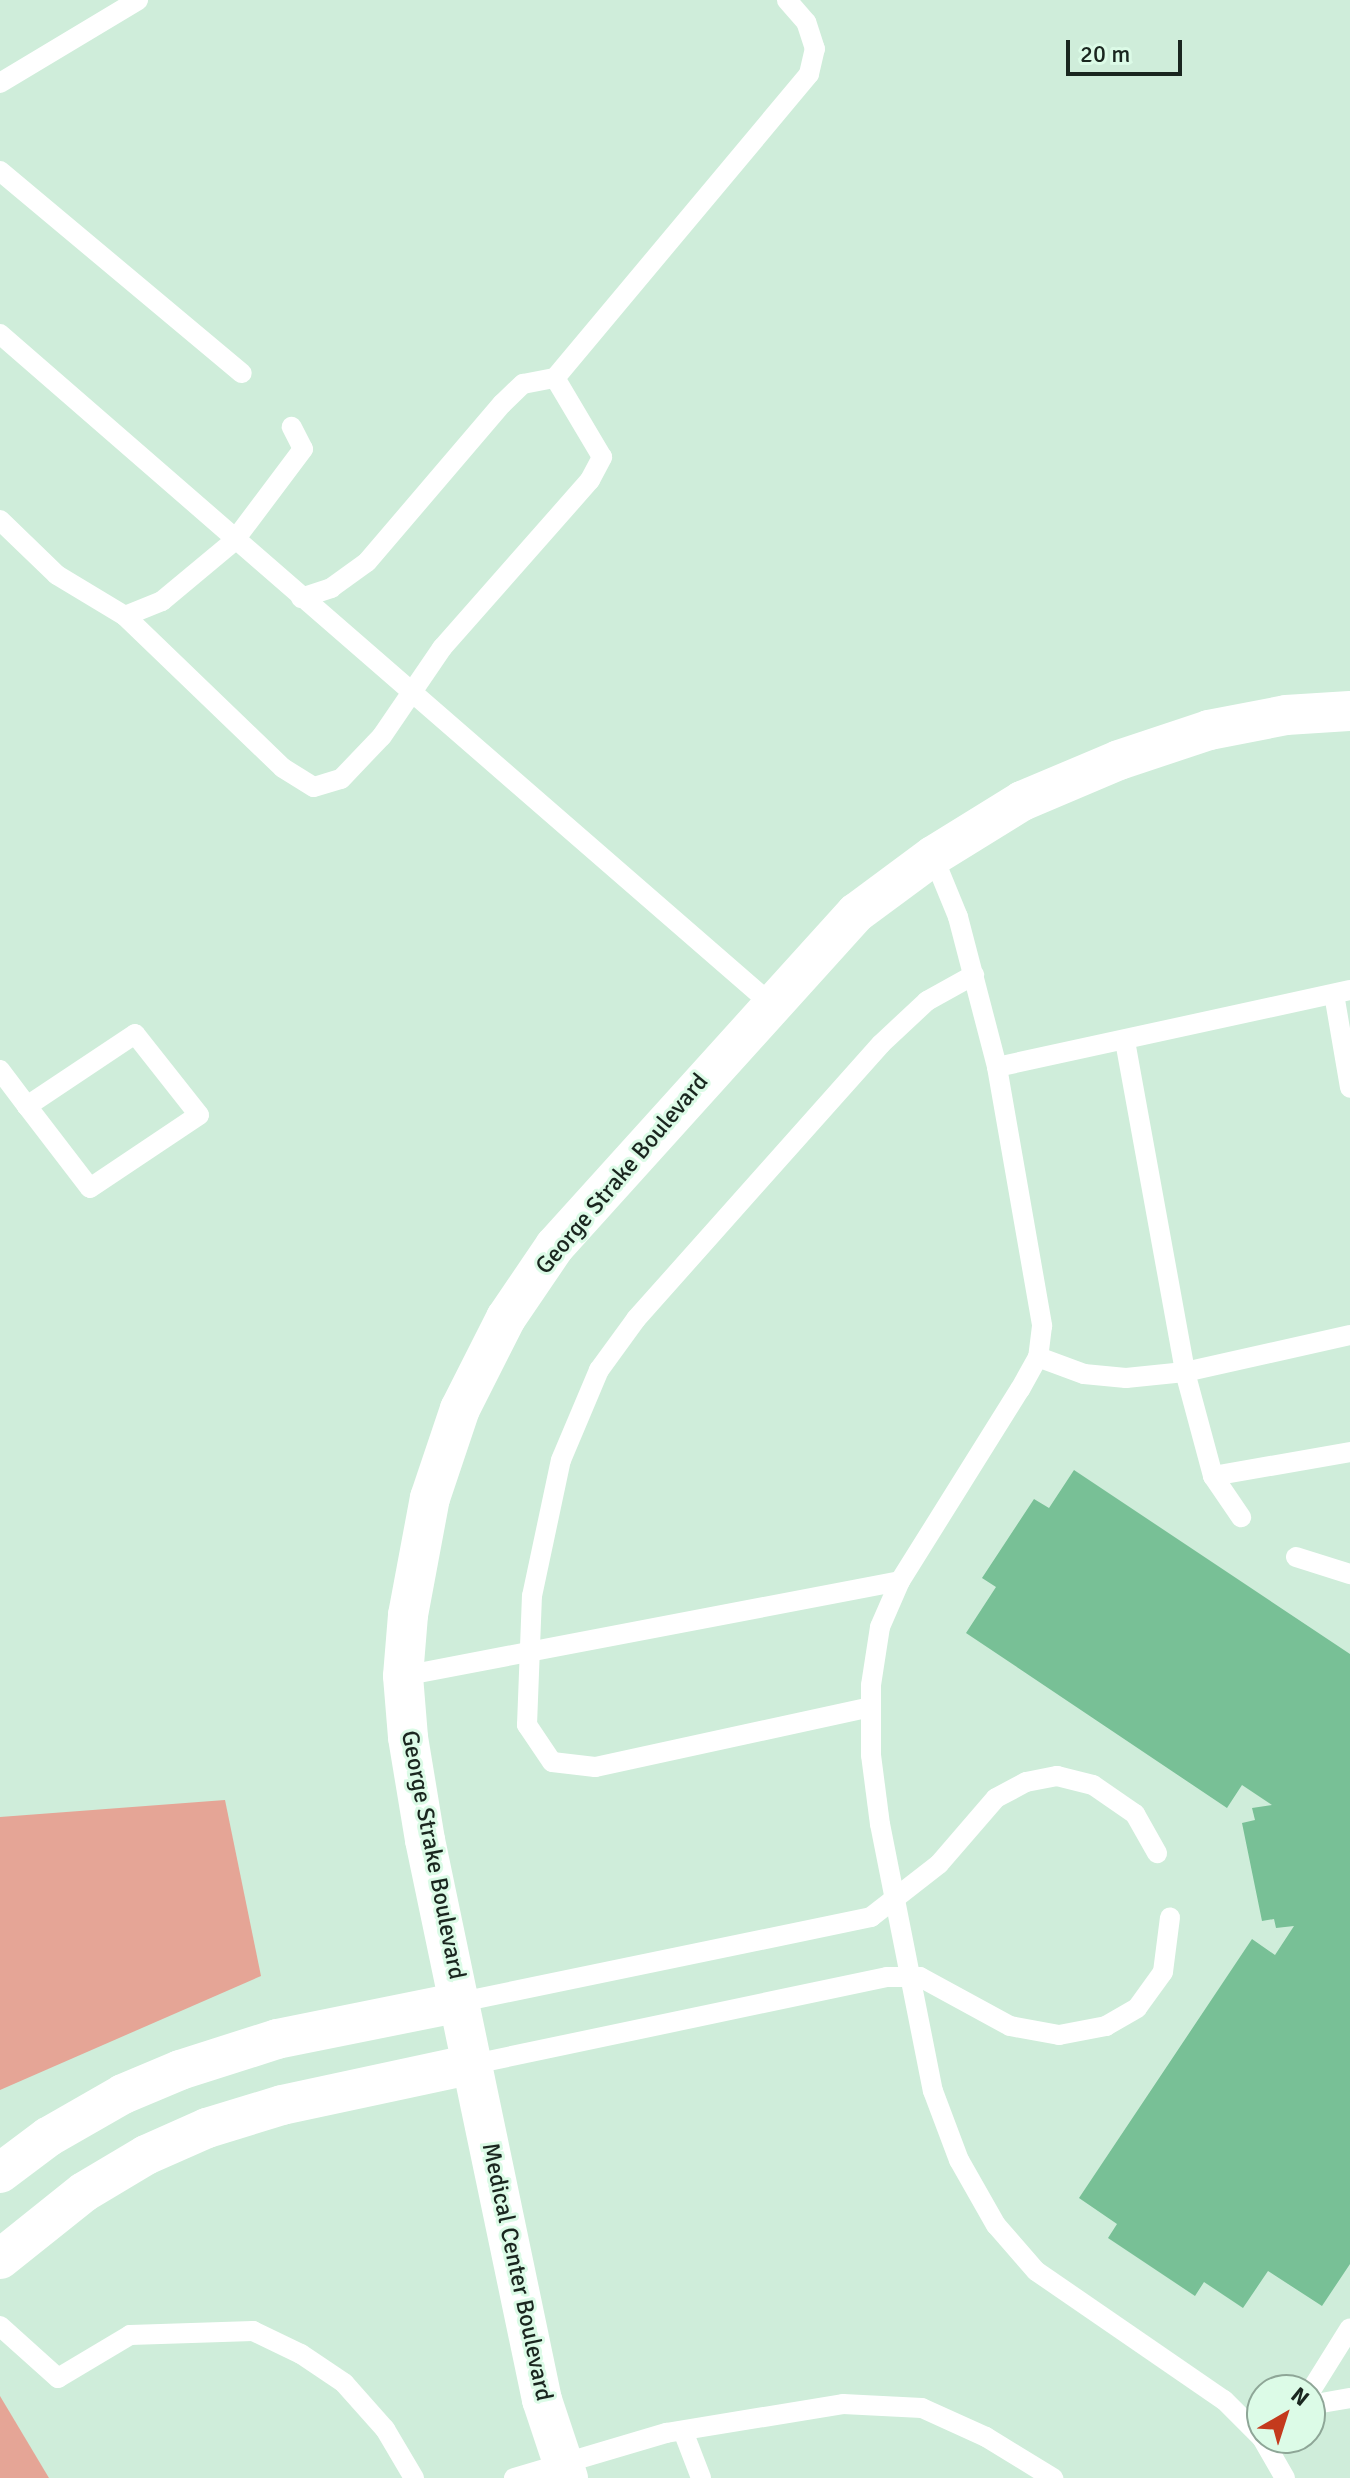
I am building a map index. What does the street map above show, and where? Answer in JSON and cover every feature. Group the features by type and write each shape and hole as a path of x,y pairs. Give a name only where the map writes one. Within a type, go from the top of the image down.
{"street":[{"name":"George Strake Boulevard","path":"461,2002 425,1840 403,1676 430,1498 460,1409 506,1318 555,1246 770,1003 856,913 933,856 1022,801 1119,760 1209,730 1286,715 1350,711"},
{"name":"Medical Center Boulevard","path":"461,2002 542,2400 566,2470"},
{"path":"0,2173 111,2101 180,2070 277,2039 461,2002"},
{"path":"0,2259 84,2192 146,2155 207,2128 282,2105 474,2064"}],"lane":[{"path":"0,83 138,0"},
{"path":"301,598 331,588 367,562 502,404 523,384 555,378 809,74 815,49 806,22 787,0"},
{"path":"0,171 242,373"},
{"path":"0,334 234,541 770,1003"},
{"path":"0,520 57,575 125,616 283,768 314,787 341,779 382,736 408,690 590,480 602,457 555,378"},
{"path":"125,616 162,601 234,541 303,449 292,427"},
{"path":"933,856 974,975 997,1067 1042,1326 1038,1357 900,1581 880,1627 871,1707 871,1755 933,2091 959,2160 996,2225 1036,2271 1224,2400 1246,2421"},
{"path":"871,1707 595,1767 552,1762 527,1725 532,1596 561,1460 599,1370 636,1319 881,1044 927,1001 974,975"},
{"path":"997,1067 1342,992 1350,1088"},
{"path":"0,1070 27,1106 90,1188 199,1115 135,1034 27,1106"},
{"path":"1125,1041 1185,1372 1213,1476 1241,1517"},
{"path":"1038,1357 1084,1374 1126,1378 1185,1372 1350,1335"},
{"path":"1213,1476 1350,1452"},
{"path":"1296,1557 1350,1574"},
{"path":"403,1676 900,1581"},
{"path":"461,2002 871,1917 939,1864 996,1798 1026,1782 1057,1776 1093,1785 1135,1814 1157,1853"},
{"path":"474,2064 887,1977 911,1977 957,1995 1010,2026 1059,2035 1106,2026 1137,2008 1163,1972 1170,1917"},
{"path":"0,2326 58,2378 130,2335 253,2331 301,2354 344,2383 385,2429 414,2478"},
{"path":"1321,2374 1350,2328"},
{"path":"1326,2402 1350,2398"},
{"path":"514,2478 566,2470 683,2431 843,2404 922,2408 986,2437 1053,2478"},
{"path":"683,2431 701,2478"},
{"path":"1272,2454 1285,2478"}],"shaded area":[{"path":"225,1800 261,1976 0,2090 0,1817"},
{"path":"0,2396 49,2478 0,2478"}],"building":[{"path":"1074,1470 1350,1654 1350,2264 1322,2306 1268,2271 1243,2308 1204,2282 1195,2296 1108,2238 1117,2224 1079,2198 1252,1939 1275,1955 1294,1926 1276,1928 1274,1919 1262,1921 1242,1823 1255,1820 1252,1808 1272,1805 1242,1785 1227,1808 966,1633 996,1587 982,1578 1034,1499 1049,1508"}]}
